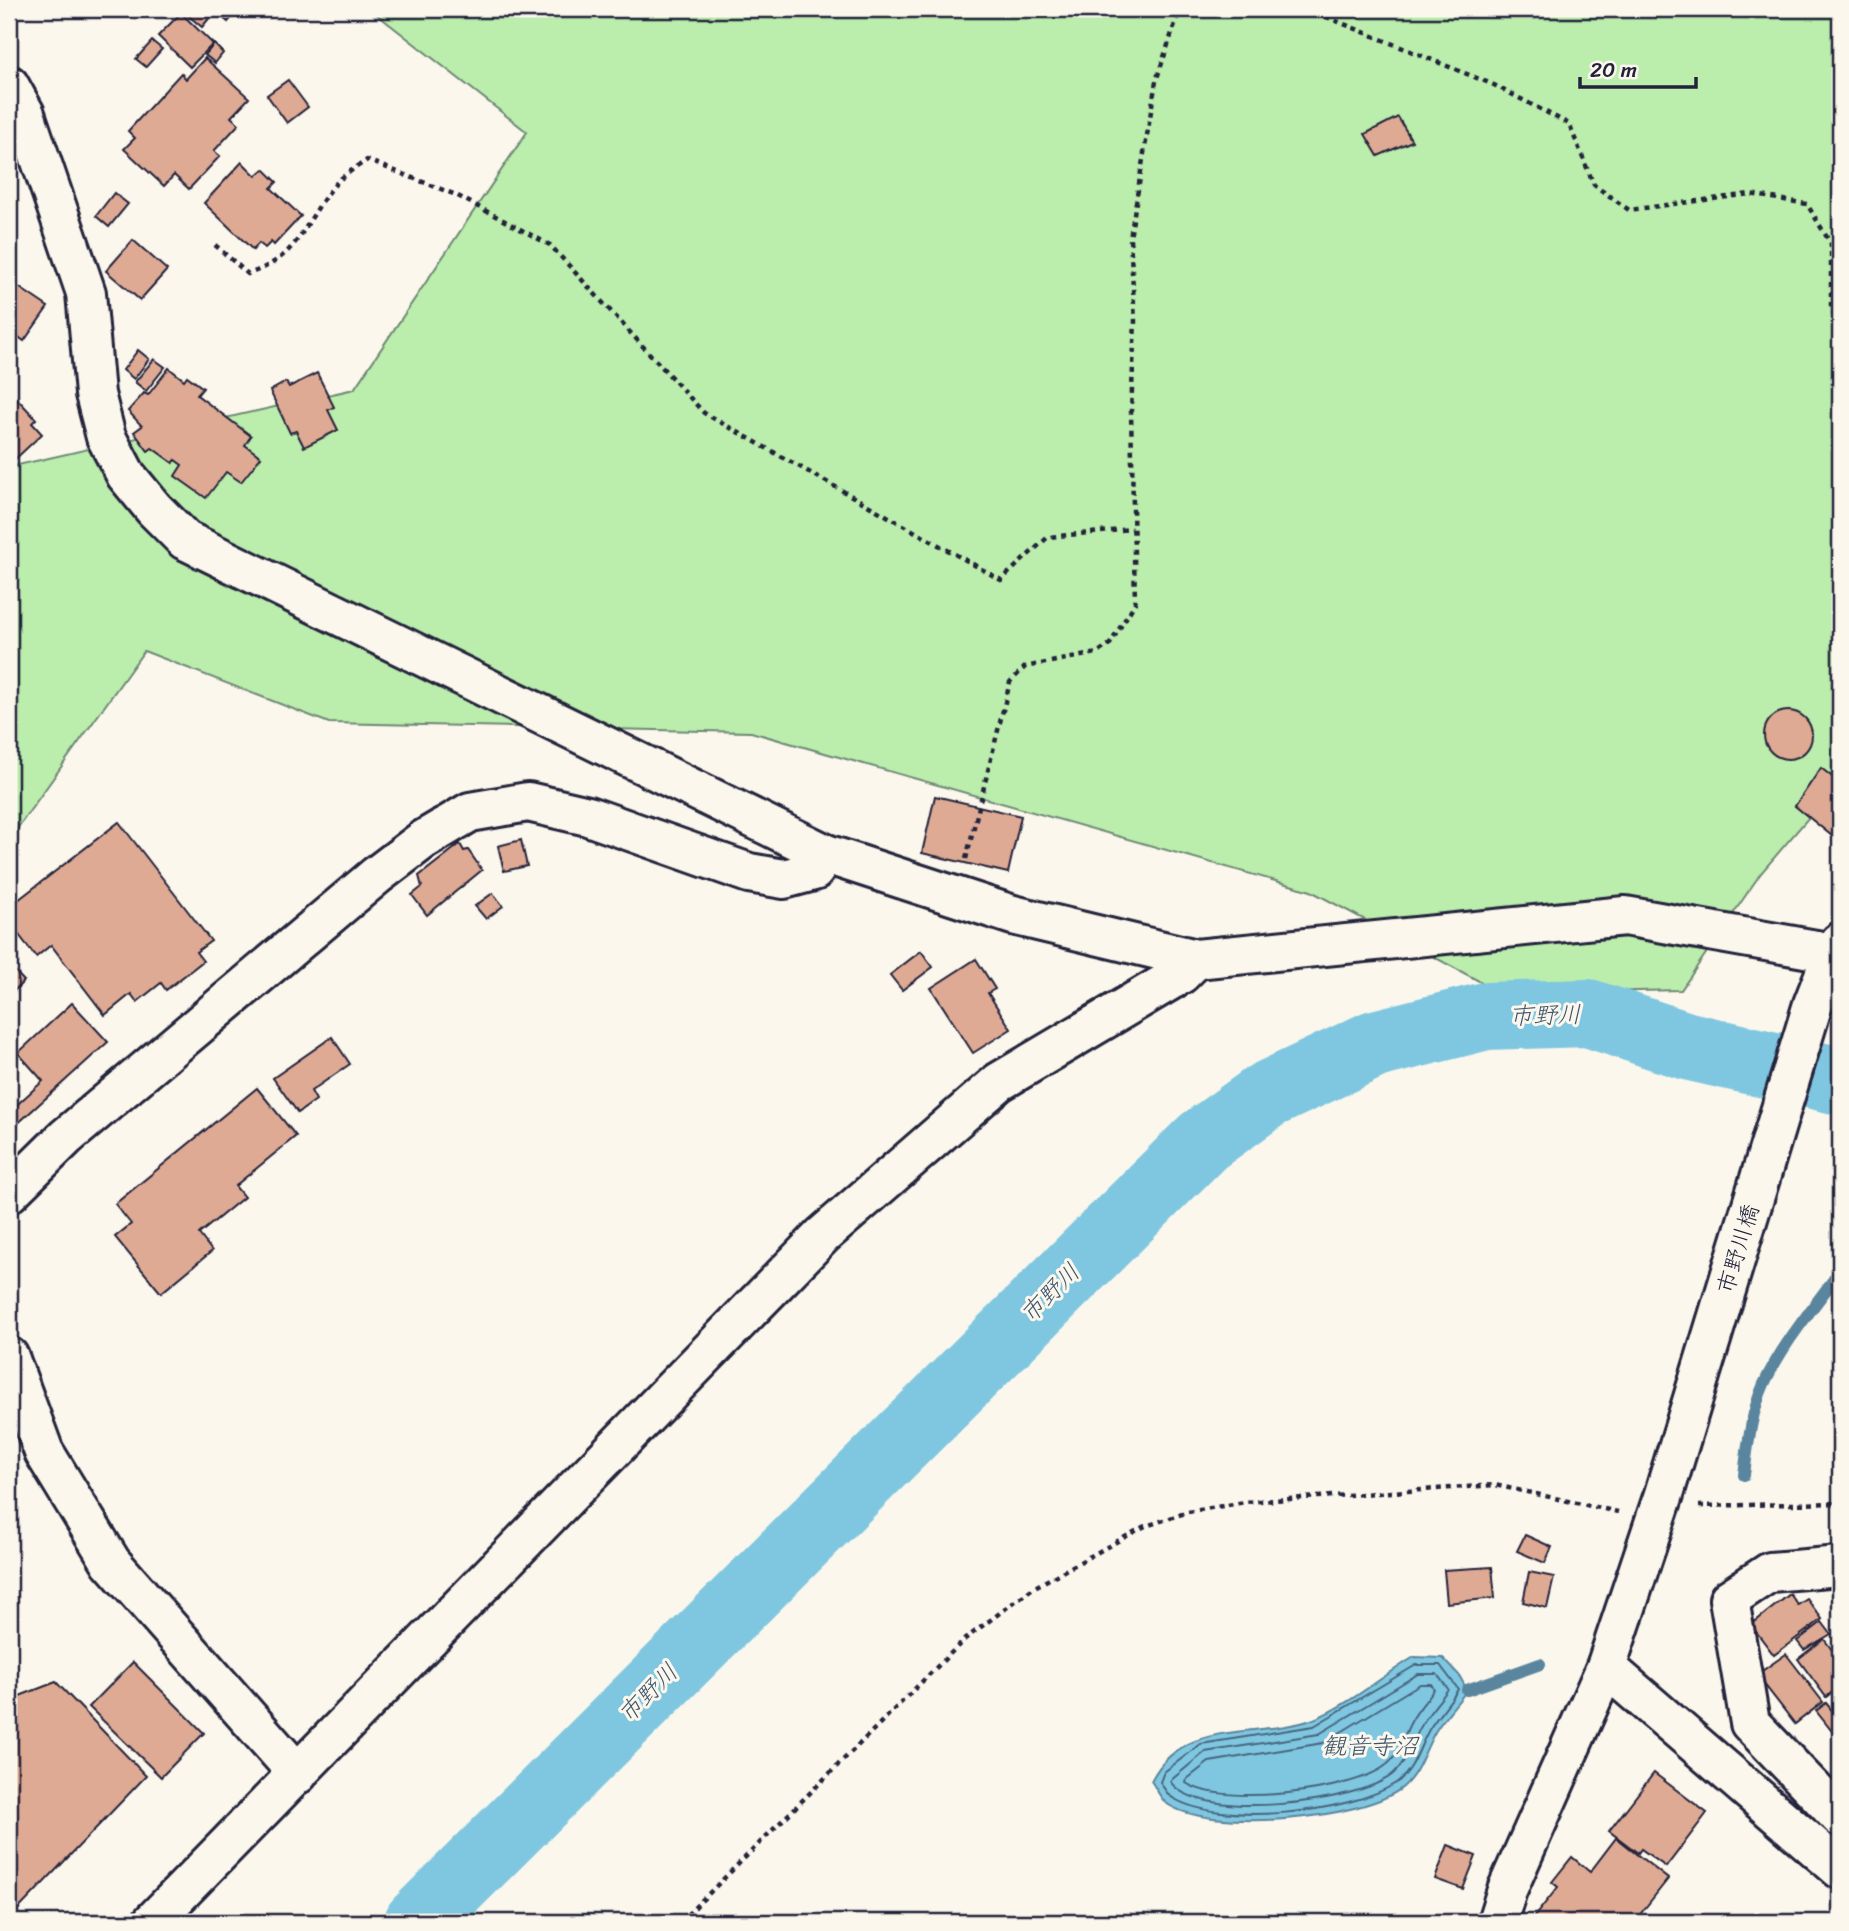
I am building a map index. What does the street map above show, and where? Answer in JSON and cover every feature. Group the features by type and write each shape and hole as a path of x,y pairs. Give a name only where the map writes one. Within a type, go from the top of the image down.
{"street":[{"path":"9,85 25,114 86,293 95,394 106,437 127,475 154,509 185,540 826,854 1013,915 1196,959 1625,916 1836,947"},
{"path":"9,1193 66,1137 377,875 423,840 470,812 528,802 588,816 749,873 784,879 814,871 826,854"},
{"name":"市野川橋","path":"1497,1922 1507,1891 1606,1667 1661,1502 1813,1004 1836,947"},
{"path":"152,1922 823,1235 999,1082 1181,974 1196,959"},
{"path":"9,1357 44,1452 111,1562 298,1774"},
{"path":"1840,1566 1770,1572 1729,1598 1750,1723 1840,1817"},
{"path":"1606,1667 1840,1869"}],"path":[{"path":"956,897 1010,682 1025,667 1097,653 1110,644 1135,603 1132,529 1135,321 1130,238 1156,82 1180,9"},
{"path":"1307,9 1494,85 1569,124 1594,185 1629,210 1750,194 1807,204 1831,244 1831,306 1840,334"},
{"path":"215,245 248,274 269,266 291,250 334,185 367,160 456,195 550,245 656,365 704,413 1001,580 1048,537 1132,529"},
{"path":"680,1922 965,1639 1033,1588 1143,1527 1188,1512 1245,1502 1495,1485 1629,1514 1661,1502 1840,1503"}],"green space":[{"path":"370,9 1840,9 1840,781 1761,873 1681,990 1503,994 1311,891 751,732 329,723 144,651 9,840 9,467 354,389 527,132"}],"water":[{"name":"観音寺沼","path":"1414,1657 1443,1658 1459,1675 1467,1690 1442,1721 1409,1781 1383,1798 1355,1808 1322,1815 1285,1819 1215,1818 1186,1813 1166,1803 1151,1781 1165,1761 1182,1747 1224,1734 1293,1725 1314,1719 1352,1699"}],"building":[{"path":"189,9 204,9 212,15 202,27 185,13"},
{"path":"213,9 239,9 228,22"},
{"path":"181,13 213,44 190,67 158,36"},
{"path":"152,41 162,49 146,67 136,59"},
{"path":"214,44 223,53 215,63 205,55"},
{"path":"205,58 249,98 231,117 239,124 214,151 220,156 189,189 174,175 164,186 124,149 135,138 128,131 181,73 186,79"},
{"path":"288,80 308,107 287,123 267,95"},
{"path":"1398,117 1412,141 1378,156 1365,134"},
{"path":"242,162 256,176 264,169 277,182 271,188 301,216 274,245 271,242 265,248 259,243 253,250 204,203"},
{"path":"114,193 128,204 109,227 96,216"},
{"path":"133,240 167,270 140,300 106,271"},
{"path":"17,286 48,307 24,341 9,330 9,297"},
{"path":"138,350 149,359 134,379 123,370"},
{"path":"154,359 165,367 146,391 135,382"},
{"path":"169,368 184,380 187,376 203,388 197,395 251,436 245,445 261,457 241,482 226,472 206,498 175,476 182,465 175,460 173,463 152,448 148,451 134,432 142,426 128,411 144,393 148,395"},
{"path":"317,373 334,407 328,410 338,430 304,447 296,431 290,433 270,391 286,382 289,387"},
{"path":"11,392 36,419 32,423 42,434 11,463 9,394"},
{"path":"1788,711 1805,718 1812,735 1805,752 1788,759 1771,752 1764,735 1771,718"},
{"path":"1821,768 1840,783 1840,836 1837,840 1795,806"},
{"path":"935,796 1021,816 1008,873 922,853"},
{"path":"119,822 211,941 196,952 203,961 166,990 161,983 137,1002 131,994 105,1015 51,945 36,957 9,922 9,907"},
{"path":"521,840 527,866 504,871 498,846"},
{"path":"460,844 464,851 468,850 482,870 427,915 412,895 422,887 419,876"},
{"path":"493,893 503,906 486,919 475,906"},
{"path":"921,951 933,967 902,990 890,975"},
{"path":"976,959 995,989 988,993 1011,1029 973,1053 931,988"},
{"path":"9,965 24,981 9,996"},
{"path":"72,1003 108,1042 15,1126 9,1119 9,1112 43,1081 18,1053"},
{"path":"332,1037 350,1064 311,1091 316,1100 298,1113 273,1078"},
{"path":"257,1088 296,1136 235,1186 244,1197 199,1234 212,1251 161,1293 115,1237 131,1224 115,1204"},
{"path":"1525,1535 1552,1547 1545,1563 1517,1551"},
{"path":"1492,1567 1495,1598 1447,1603 1444,1570"},
{"path":"1529,1572 1554,1577 1547,1608 1523,1602"},
{"path":"1790,1594 1798,1605 1807,1599 1822,1619 1774,1655 1751,1625"},
{"path":"1822,1622 1831,1634 1804,1650 1797,1641"},
{"path":"1824,1639 1840,1661 1840,1686 1826,1697 1798,1659"},
{"path":"1786,1654 1823,1702 1795,1724 1764,1684 1762,1671"},
{"path":"133,1662 204,1733 161,1777 89,1707"},
{"path":"56,1682 146,1776 9,1919 9,1700"},
{"path":"1826,1703 1840,1720 1840,1731 1835,1735 1816,1711"},
{"path":"1654,1773 1707,1813 1666,1867 1641,1849 1638,1853 1609,1831"},
{"path":"1616,1838 1668,1879 1634,1922 1530,1922 1558,1887 1552,1882 1572,1857 1590,1872"},
{"path":"1448,1845 1476,1856 1463,1889 1435,1879"}],"waterway":[{"name":"市野川","path":"418,1922 1203,1141 1267,1095 1375,1044 1486,1016 1588,1013 1687,1046 1840,1081"},
{"path":"1744,1475 1753,1417 1764,1384 1790,1340 1840,1271"},
{"path":"1467,1690 1540,1664"}]}
